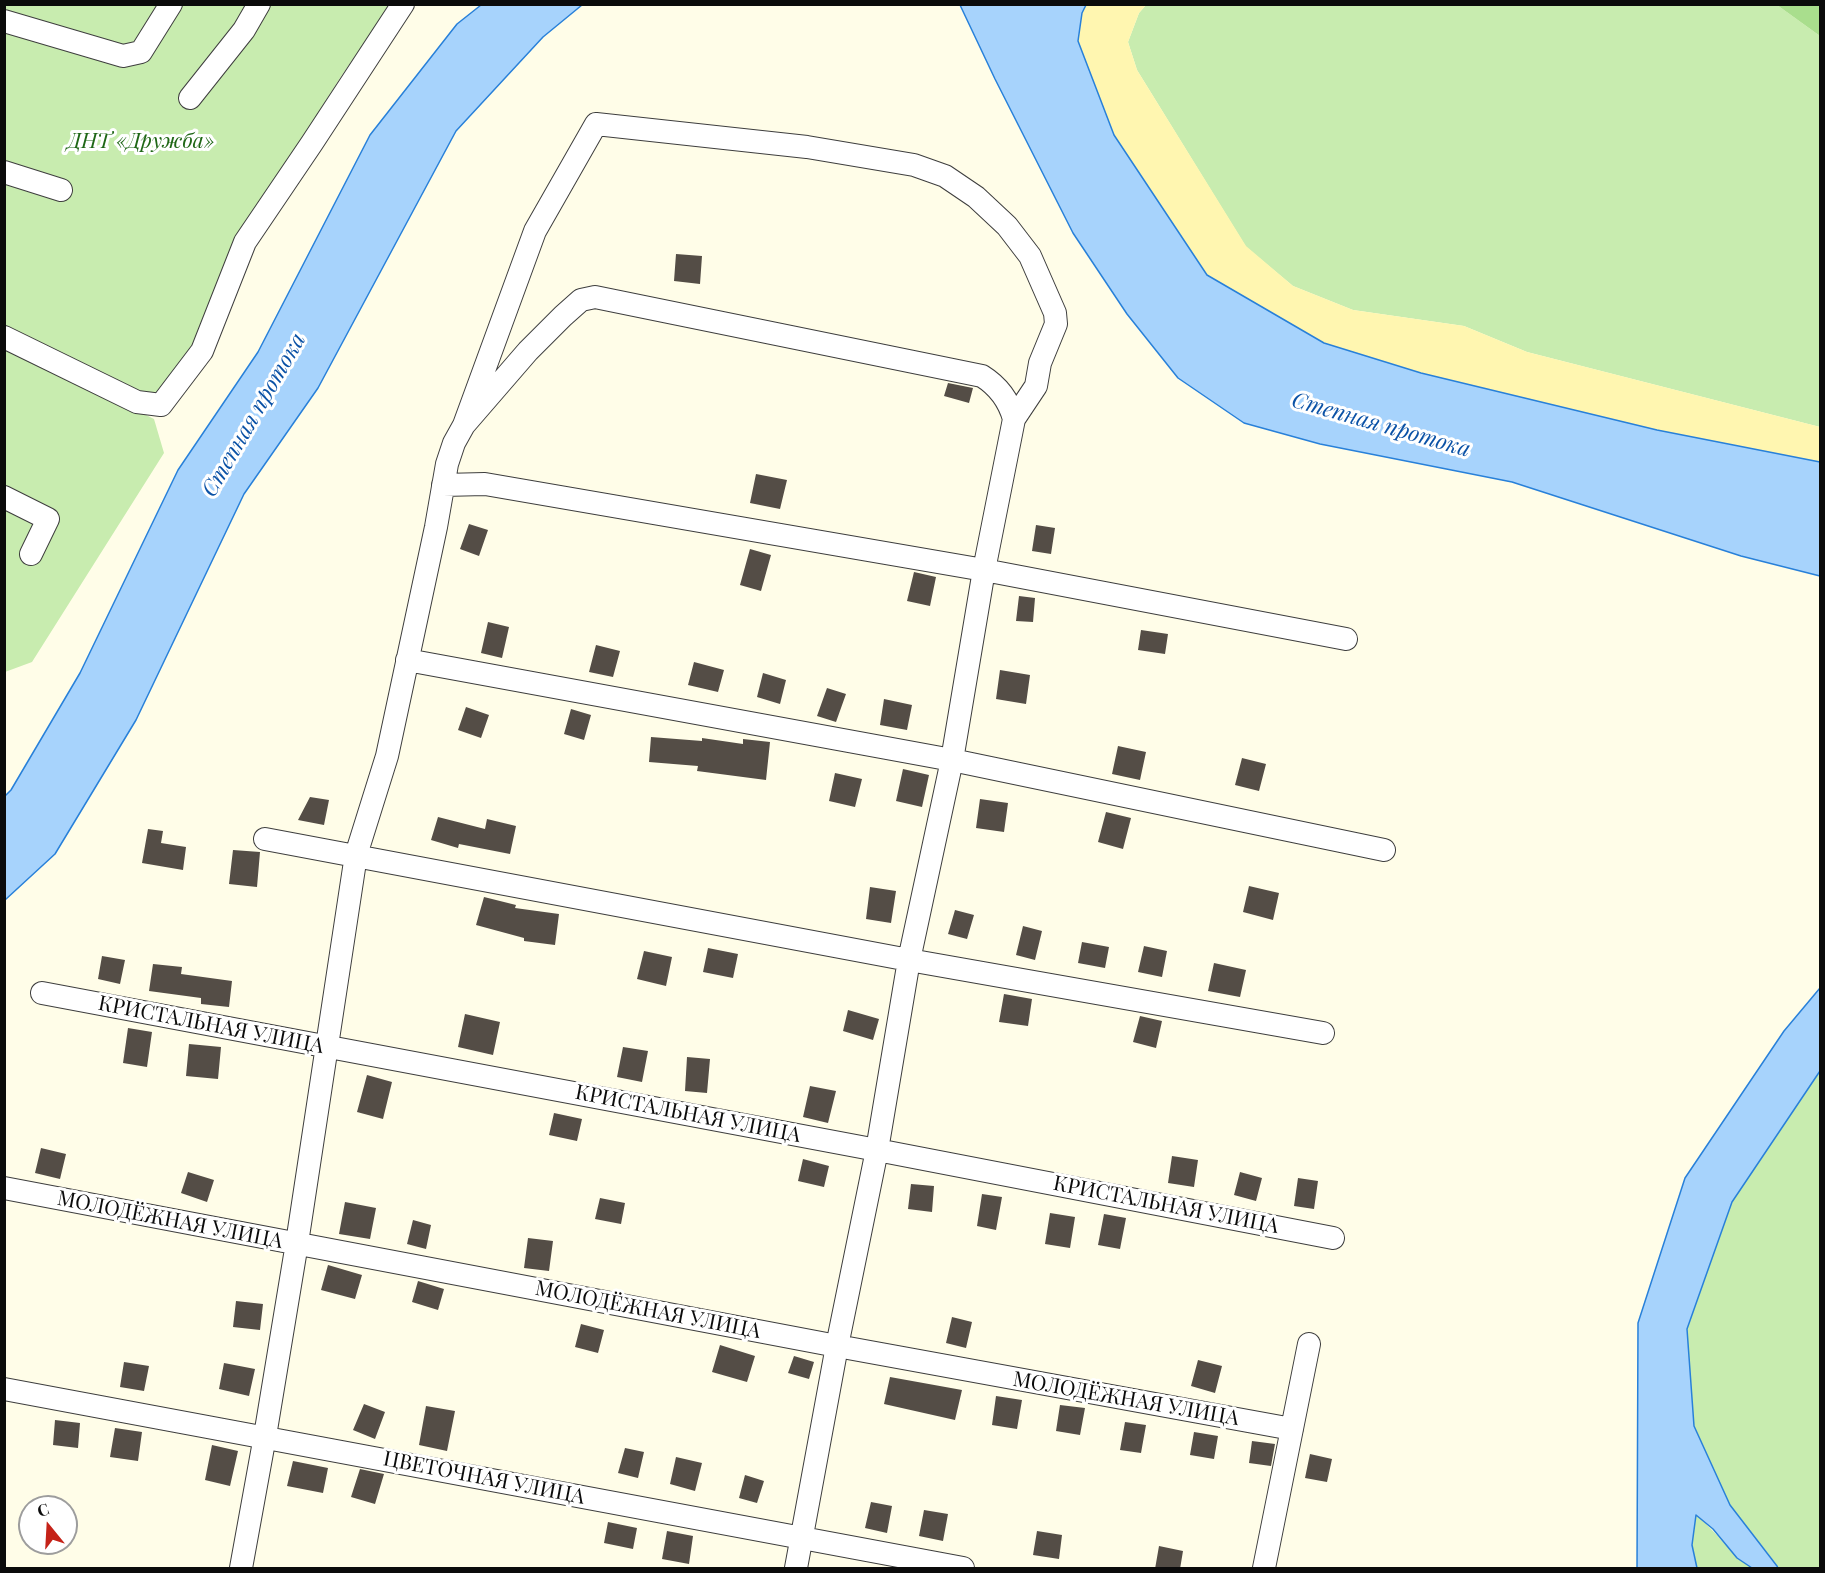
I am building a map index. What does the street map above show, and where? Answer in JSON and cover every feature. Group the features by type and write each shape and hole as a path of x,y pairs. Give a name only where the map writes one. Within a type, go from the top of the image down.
{"street":[{"path":"4,21 123,56 141,52 171,4"},
{"path":"190,98 244,30 260,4"},
{"path":"4,337 137,402 160,405 202,351 244,242 403,4"},
{"path":"241,1569 297,1243 356,855 387,756 447,464 454,443 464,425 535,231 596,124 807,147 914,165 945,176 976,197 1007,226 1030,256 1055,313 1056,324 1040,363 1036,386 1014,419 984,570 952,760 909,960 877,1150 837,1346 796,1569"},
{"path":"4,172 60,190"},
{"path":"464,425 528,351 562,316 581,300 595,297 982,376 993,382 1001,392 1014,419"},
{"path":"443,485 485,484 984,570 1346,639"},
{"path":"4,497 48,519 31,554"},
{"path":"407,660 952,760 1384,850"},
{"path":"265,839 909,960 1323,1033"},
{"name":"КРИСТАЛЬНАЯ УЛИЦА","path":"42,993 1333,1238"},
{"name":"МОЛОДЁЖНАЯ УЛИЦА","path":"4,1188 837,1346 1292,1429"},
{"path":"1264,1569 1309,1344"},
{"name":"ЦВЕТОЧНАЯ УЛИЦА","path":"4,1389 265,1436 963,1569"}],"green space":[{"name":"ДНТ «Дружба»","path":"4,5 390,5 340,78 234,247 199,338 144,414 154,419 164,453 32,662 5,672"},
{"path":"1146,5 1777,5 1820,36 1820,427 1527,352 1464,326 1353,310 1293,286 1246,247 1137,70 1128,42 1139,13"},
{"path":"1777,5 1820,5 1820,36"},
{"path":"1820,1071 1820,1568 1778,1568 1730,1505 1694,1426 1687,1329 1732,1202"},
{"path":"1696,1515 1752,1568 1697,1568 1692,1545"}],"sand":[{"path":"1086,5 1146,5 1139,13 1128,42 1137,70 1246,246 1293,286 1353,310 1464,326 1527,352 1820,427 1820,462 1657,430 1421,373 1324,343 1207,275 1114,135 1078,41 1082,13"}],"water":[{"name":"Степная протока","path":"481,5 582,5 543,37 456,131 318,388 244,494 136,720 55,854 5,900 5,796 11,790 80,673 178,470 258,352 370,135 457,24"},
{"name":"Степная протока","path":"960,5 1086,5 1082,13 1078,41 1114,135 1207,275 1324,343 1421,373 1657,430 1820,462 1820,576 1741,556 1512,482 1320,444 1244,423 1178,378 1127,314 1073,233"},
{"path":"1820,988 1820,1071 1732,1202 1687,1329 1694,1426 1730,1505 1778,1568 1752,1568 1737,1558 1713,1529 1696,1515 1692,1545 1697,1568 1637,1568 1638,1323 1685,1178 1784,1031"}],"building":[{"path":"676,254 702,256 700,284 674,281"},
{"path":"948,383 973,388 969,403 944,396"},
{"path":"756,474 787,480 780,509 750,503"},
{"path":"469,524 488,530 479,556 460,549"},
{"path":"1036,525 1055,528 1051,554 1032,551"},
{"path":"750,549 771,555 761,591 740,585"},
{"path":"914,572 936,577 930,606 907,601"},
{"path":"1019,596 1035,598 1033,622 1016,621"},
{"path":"488,622 509,627 502,658 481,653"},
{"path":"1141,630 1168,634 1165,654 1138,650"},
{"path":"596,645 620,651 613,677 589,672"},
{"path":"694,662 724,670 718,692 688,685"},
{"path":"1000,670 1030,675 1026,704 996,699"},
{"path":"763,673 786,680 780,704 757,697"},
{"path":"827,688 846,694 836,722 817,716"},
{"path":"884,699 912,705 907,730 880,725"},
{"path":"466,707 489,715 481,738 458,730"},
{"path":"571,709 591,715 584,740 564,734"},
{"path":"651,737 702,741 702,738 743,744 743,739 770,742 766,780 697,771 698,766 649,762"},
{"path":"1118,746 1146,752 1140,780 1112,774"},
{"path":"1242,758 1266,764 1259,791 1235,785"},
{"path":"903,769 929,775 922,807 896,801"},
{"path":"835,773 862,779 855,807 829,801"},
{"path":"310,797 329,800 324,825 298,820"},
{"path":"980,799 1008,803 1004,832 976,828"},
{"path":"1106,812 1131,818 1123,849 1098,842"},
{"path":"438,817 485,829 487,819 516,826 510,854 459,844 458,848 431,840"},
{"path":"148,829 163,831 161,843 186,847 183,870 142,863"},
{"path":"233,850 260,852 257,887 229,884"},
{"path":"1249,886 1279,893 1273,920 1243,912"},
{"path":"870,887 896,891 891,923 866,919"},
{"path":"484,897 516,905 515,908 559,914 555,945 524,941 524,938 476,925"},
{"path":"955,910 974,915 967,939 948,934"},
{"path":"1023,926 1042,931 1035,960 1016,955"},
{"path":"1082,942 1109,947 1105,968 1078,963"},
{"path":"1144,946 1167,951 1162,977 1138,972"},
{"path":"708,948 738,954 733,978 703,972"},
{"path":"644,951 672,957 666,986 637,979"},
{"path":"102,956 125,960 120,984 98,979"},
{"path":"1214,963 1246,970 1240,997 1208,991"},
{"path":"153,964 182,967 181,974 232,981 229,1007 201,1004 201,998 149,991"},
{"path":"1004,994 1032,999 1028,1026 999,1022"},
{"path":"848,1010 879,1019 873,1040 843,1031"},
{"path":"465,1014 500,1022 493,1055 458,1047"},
{"path":"1140,1016 1162,1021 1156,1048 1133,1042"},
{"path":"128,1028 152,1032 147,1067 123,1063"},
{"path":"189,1044 221,1047 218,1079 186,1076"},
{"path":"623,1047 648,1051 642,1082 617,1077"},
{"path":"687,1057 710,1059 707,1093 685,1091"},
{"path":"367,1075 392,1082 383,1119 357,1112"},
{"path":"810,1086 836,1091 828,1123 803,1117"},
{"path":"554,1113 582,1119 577,1141 549,1135"},
{"path":"41,1148 66,1154 60,1179 35,1173"},
{"path":"1172,1156 1198,1160 1194,1187 1168,1183"},
{"path":"803,1159 829,1166 824,1187 798,1181"},
{"path":"188,1172 214,1180 207,1202 181,1193"},
{"path":"1240,1172 1262,1178 1256,1201 1234,1195"},
{"path":"1298,1178 1318,1181 1314,1209 1294,1206"},
{"path":"911,1184 934,1186 932,1212 908,1209"},
{"path":"982,1194 1002,1197 996,1230 977,1226"},
{"path":"600,1198 625,1203 621,1224 595,1219"},
{"path":"345,1202 376,1208 370,1239 339,1234"},
{"path":"1050,1213 1075,1217 1070,1248 1045,1244"},
{"path":"1104,1214 1126,1218 1120,1249 1098,1245"},
{"path":"413,1220 431,1225 426,1249 407,1244"},
{"path":"528,1238 553,1241 549,1271 524,1268"},
{"path":"328,1265 362,1275 355,1299 321,1290"},
{"path":"418,1281 444,1289 438,1310 412,1302"},
{"path":"236,1301 263,1304 260,1330 233,1327"},
{"path":"952,1317 972,1322 966,1348 946,1343"},
{"path":"581,1324 604,1330 598,1353 575,1347"},
{"path":"720,1345 755,1356 747,1382 712,1372"},
{"path":"794,1356 814,1362 809,1379 788,1373"},
{"path":"1198,1360 1222,1366 1215,1393 1191,1386"},
{"path":"124,1362 149,1366 144,1391 120,1387"},
{"path":"224,1363 255,1369 249,1396 219,1389"},
{"path":"890,1377 962,1390 955,1420 884,1404"},
{"path":"996,1396 1022,1400 1017,1429 992,1425"},
{"path":"364,1404 385,1412 375,1439 353,1430"},
{"path":"1060,1405 1085,1408 1080,1435 1056,1431"},
{"path":"426,1406 455,1411 447,1451 419,1445"},
{"path":"55,1420 80,1423 78,1448 53,1445"},
{"path":"1125,1422 1146,1425 1141,1453 1120,1450"},
{"path":"115,1428 142,1432 138,1461 110,1457"},
{"path":"1194,1432 1218,1436 1214,1459 1190,1455"},
{"path":"1252,1441 1275,1444 1271,1466 1249,1463"},
{"path":"212,1445 238,1451 230,1486 205,1480"},
{"path":"625,1448 644,1452 638,1478 618,1473"},
{"path":"1310,1454 1332,1459 1327,1482 1305,1478"},
{"path":"676,1457 702,1463 695,1491 670,1484"},
{"path":"293,1461 328,1468 323,1493 287,1486"},
{"path":"360,1469 384,1474 375,1504 351,1497"},
{"path":"745,1475 764,1481 757,1503 739,1498"},
{"path":"871,1502 892,1506 887,1533 865,1528"},
{"path":"924,1510 948,1514 943,1541 919,1536"},
{"path":"608,1522 637,1528 633,1549 604,1543"},
{"path":"667,1531 693,1536 689,1564 662,1559"},
{"path":"1037,1531 1062,1535 1059,1559 1033,1555"},
{"path":"1159,1546 1183,1551 1180,1569 1155,1569"}]}
